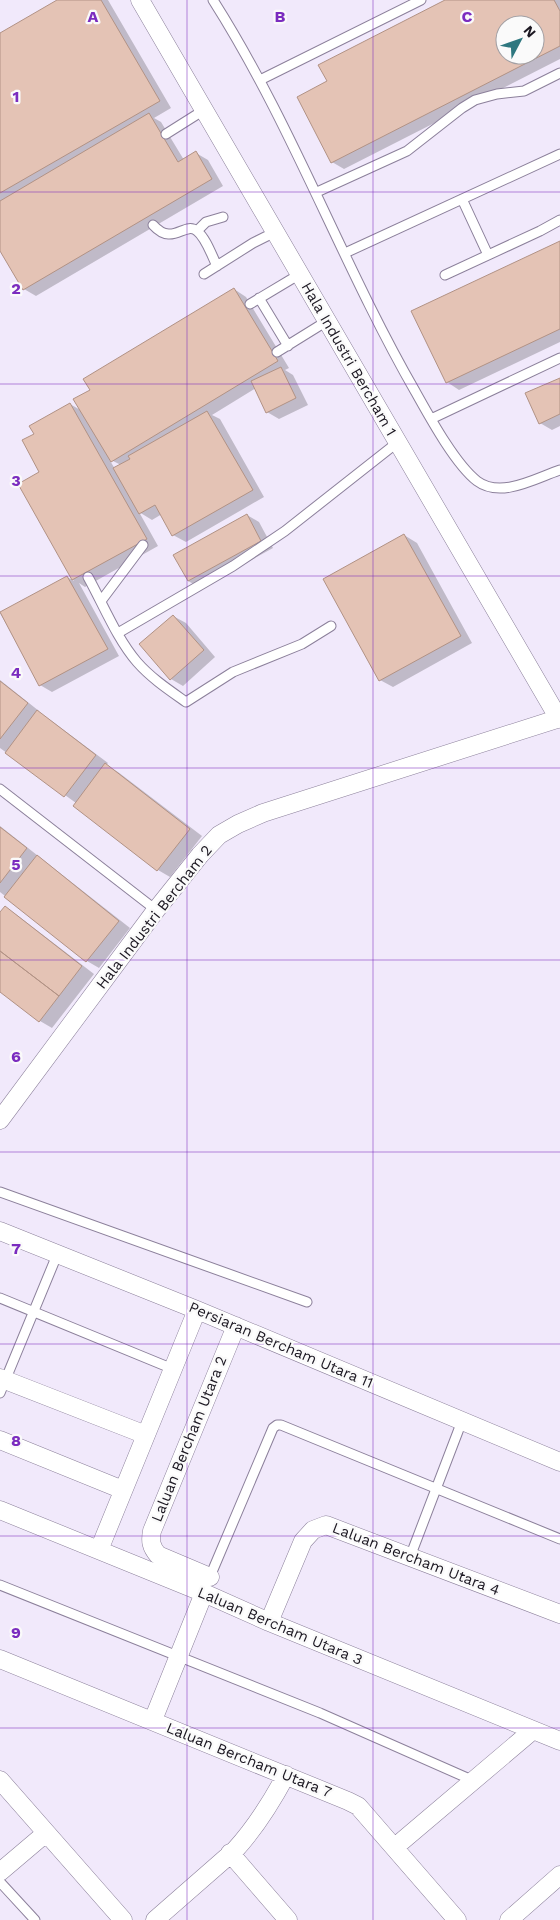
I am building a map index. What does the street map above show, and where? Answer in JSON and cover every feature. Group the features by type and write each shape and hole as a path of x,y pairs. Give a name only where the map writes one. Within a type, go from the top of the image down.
{"street":[{"name":"Hala Industri Bercham 1","path":"140,0 559,718"},
{"name":"Hala Industri Bercham 2","path":"0,1120 156,910 219,835 238,824 263,814 559,718"},
{"name":"Persiaran Bercham Utara 11","path":"0,1231 236,1326 560,1462"},
{"path":"99,1550 197,1310"},
{"name":"Laluan Bercham Utara 2","path":"207,1585 158,1555 152,1548 150,1541 152,1531 236,1326"},
{"path":"2,1383 146,1435"},
{"path":"0,1440 124,1490"},
{"name":"Laluan Bercham Utara 3","path":"0,1510 99,1550 207,1585 269,1622 560,1741"},
{"name":"Laluan Bercham Utara 4","path":"269,1622 303,1541 313,1530 326,1525 560,1614"},
{"path":"154,1720 207,1585"},
{"name":"Laluan Bercham Utara 7","path":"0,1659 154,1720 358,1806 457,1920"},
{"path":"394,1847 532,1730"},
{"path":"155,1920 235,1850 257,1825 286,1775"},
{"path":"0,1780 123,1920"},
{"path":"0,1872 46,1833"},
{"path":"230,1853 288,1920"},
{"path":"510,1920 560,1875"}],"lane":[{"path":"214,0 260,80 317,192 395,355 431,419 465,469 477,481 488,486 503,488 560,470"},
{"path":"260,80 421,0"},
{"path":"317,192 407,151 462,108 476,100 497,94 524,91 560,73"},
{"path":"166,134 204,110"},
{"path":"345,252 560,154"},
{"path":"462,200 488,255"},
{"path":"197,231 206,222 223,217"},
{"path":"445,275 560,220"},
{"path":"153,225 158,230 170,235 186,229 197,231 217,266"},
{"path":"204,274 253,243 275,232"},
{"path":"250,304 300,274"},
{"path":"259,298 288,346"},
{"path":"277,352 327,321"},
{"path":"431,419 560,358"},
{"path":"118,633 233,566 285,532 398,442"},
{"path":"101,600 143,545"},
{"path":"88,577 127,648 154,678 186,702 233,672 302,644 331,626"},
{"path":"0,789 156,910"},
{"path":"0,1192 307,1302"},
{"path":"2,1383 56,1254"},
{"path":"0,1298 173,1369"},
{"path":"410,1557 462,1421"},
{"path":"207,1585 273,1428 277,1425 281,1425 560,1540"},
{"path":"0,1585 178,1658 320,1713 472,1780"},
{"path":"0,1882 35,1920"}],"building":[{"path":"57,0 101,0 160,101 0,193 0,33"},
{"path":"445,0 554,0 560,11 560,46 545,54 545,15 495,15 495,65 523,65 331,163 297,97 327,81 318,65"},
{"path":"149,113 178,162 196,151 212,179 23,290 0,251 0,201"},
{"path":"560,241 560,329 446,383 411,311"},
{"path":"234,288 278,361 111,462 73,399 90,390 83,379"},
{"path":"281,367 296,398 266,413 251,381"},
{"path":"560,378 560,414 539,424 525,393"},
{"path":"70,403 147,539 72,580 18,484 39,472 22,440 34,434 29,426"},
{"path":"207,411 253,490 172,536 155,505 139,514 113,468 130,459 128,456"},
{"path":"247,514 261,541 188,581 173,555"},
{"path":"404,534 461,636 379,681 323,579"},
{"path":"67,576 108,649 39,686 0,612"},
{"path":"173,615 204,650 170,680 139,644"},
{"path":"0,681 28,703 0,739"},
{"path":"37,710 96,755 64,797 5,753"},
{"path":"105,763 190,829 157,871 73,806"},
{"path":"0,827 27,848 0,883"},
{"path":"37,855 119,921 86,962 4,897"},
{"path":"5,906 82,966 59,996 0,951 0,912"},
{"path":"0,951 59,996 39,1022 0,992"}]}
